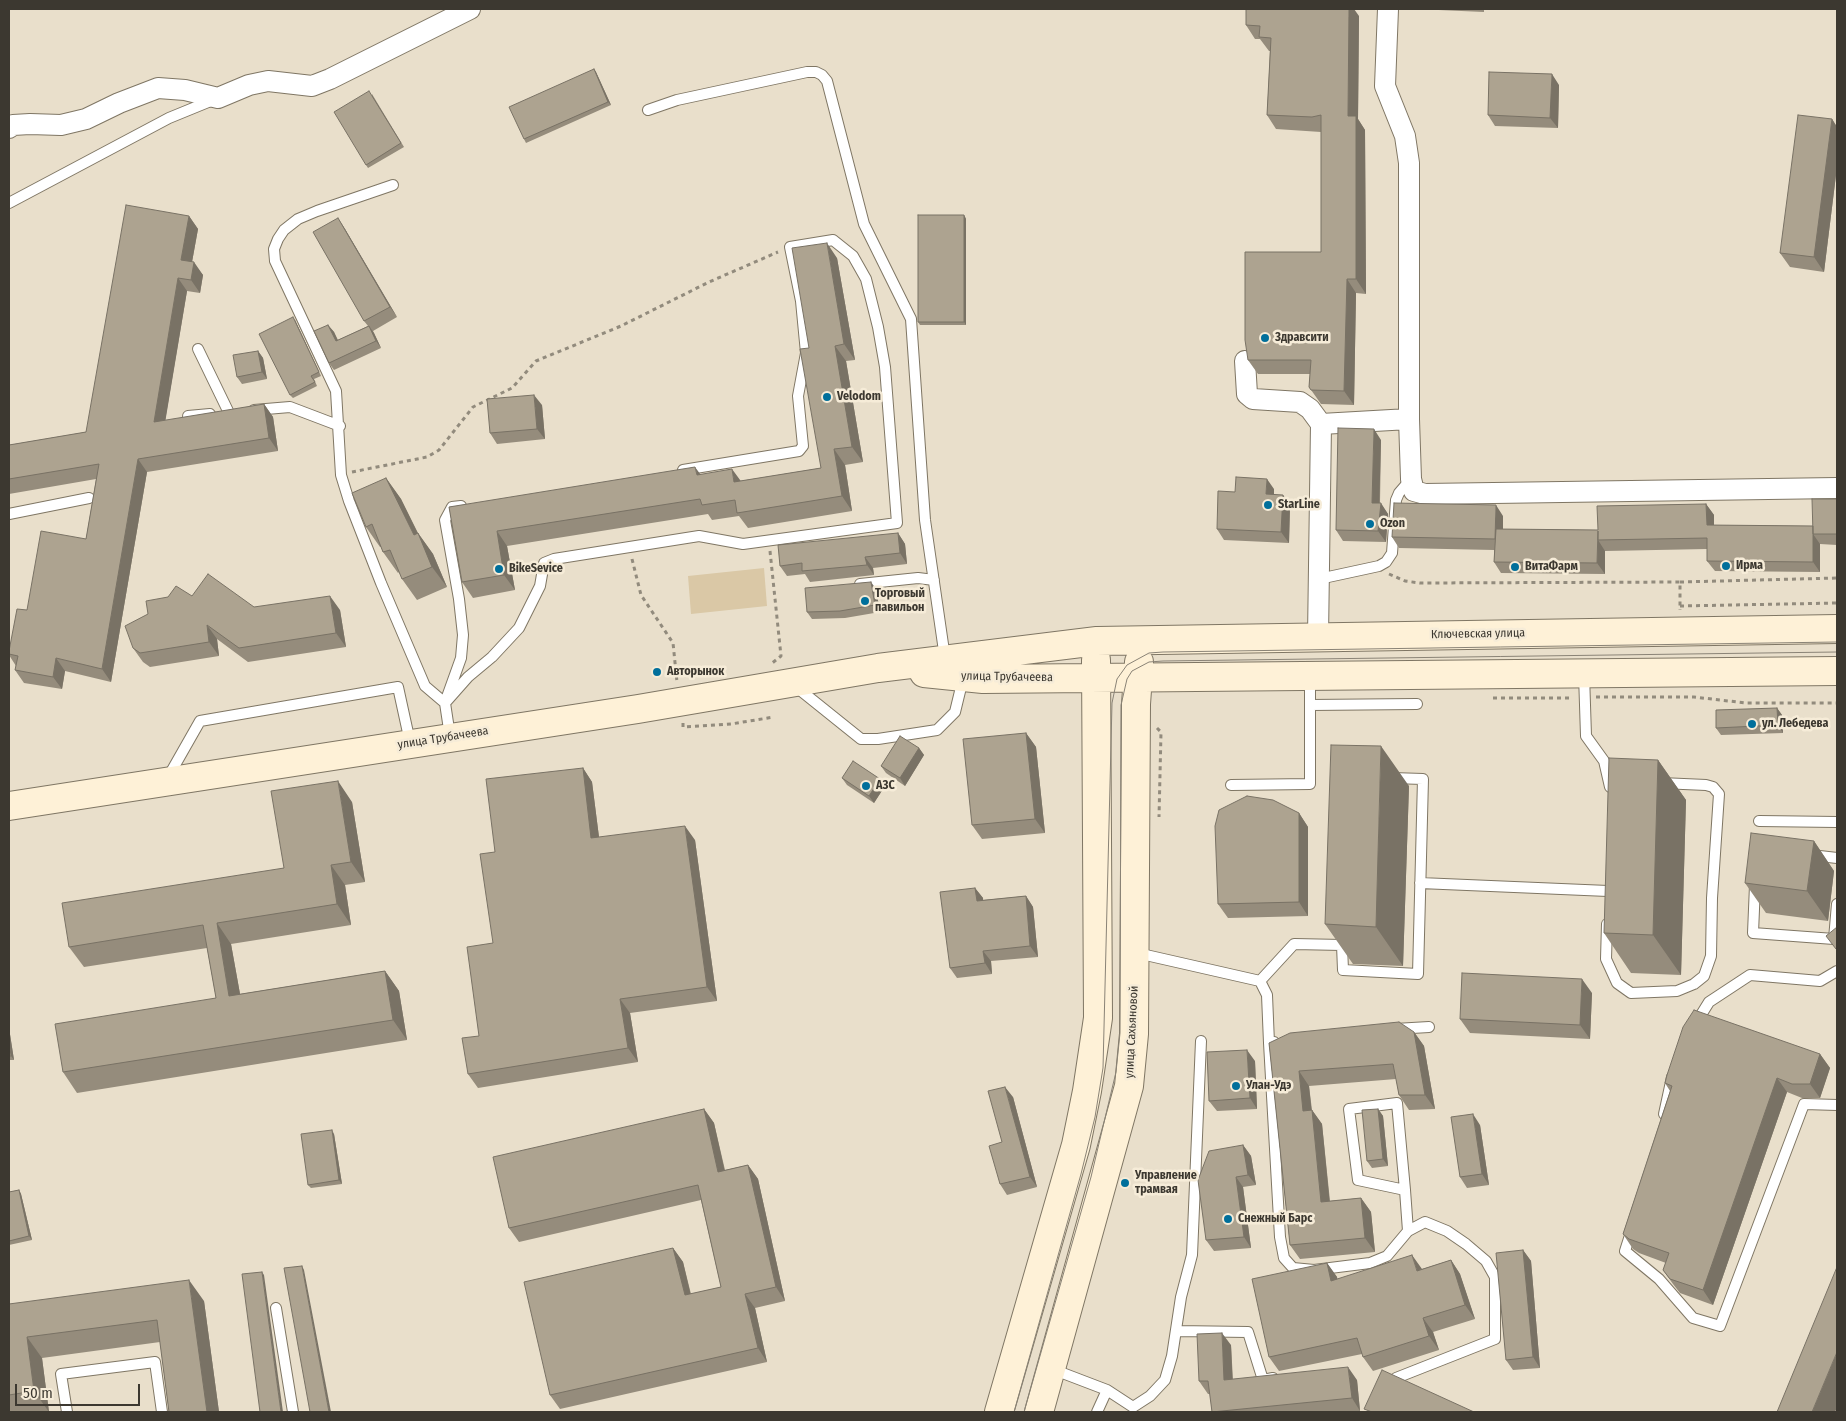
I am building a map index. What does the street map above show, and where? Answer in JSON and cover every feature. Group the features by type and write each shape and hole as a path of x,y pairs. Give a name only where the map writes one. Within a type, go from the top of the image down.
{"main road":[{"name":"Ключевская улица","path":"1118,640 1318,637 1680,619 1837,629"},
{"name":"улица Трубачеева","path":"9,806 450,737 638,710 878,668 955,668 1118,640"},
{"path":"999,1412 1076,1145 1098,1018 1095,678 1118,640"},
{"name":"улица Сахьяновой","path":"1039,1412 1113,1150 1129,1086 1132,1060 1138,679 1118,640"},
{"name":"улица Трубачеева","path":"955,668 983,679 1138,679"},
{"path":"1138,679 1310,676 1584,685 1683,685 1837,671"},
{"path":"1092,1055 1132,1060"}],"street":[{"path":"9,128 14,125 30,124 61,125 86,119 119,102 158,88 185,90 218,98 249,85 268,81 312,86 330,79 470,9"},
{"path":"1388,9 1385,86 1405,136 1409,162 1409,418 1411,479 1414,491 1426,494 1837,488"},
{"path":"1245,361 1246,394 1253,399 1300,402 1310,409 1321,424 1318,637"},
{"path":"1321,424 1409,418"}],"lane":[{"path":"648,110 677,100 807,72 822,75 827,81 864,224 911,319 925,520 934,580 955,668 955,712 937,730 878,739 861,739 790,682"},
{"path":"9,203 169,118 218,98"},
{"path":"393,185 298,219 284,230 274,249 275,261 336,391 340,426 341,475 381,584 424,686 445,703"},
{"path":"445,703 468,677 492,657 519,628 540,586 544,563 554,559 699,536 743,544 897,523 884,367 878,327 866,279 853,256 834,240 790,248 801,301 806,353 798,396 803,446 799,451 675,471"},
{"path":"198,349 238,412"},
{"path":"188,416 290,407 340,426"},
{"path":"1319,579 1379,566 1386,562 1392,553 1396,500 1399,493 1411,479"},
{"path":"9,514 89,498"},
{"path":"450,737 445,703 462,658 463,635 459,599 445,520 452,507 472,504"},
{"path":"852,585 918,578 934,580"},
{"path":"1231,785 1310,784 1310,676"},
{"path":"1584,685 1586,736 1615,780 1610,798"},
{"path":"165,782 200,722 398,688 410,744"},
{"path":"1310,705 1416,704"},
{"path":"1260,981 1294,944 1343,940 1343,970 1418,974 1423,779 1377,778"},
{"path":"1420,883 1608,896 1606,959 1616,983 1631,993 1677,991 1694,984 1704,976 1711,956 1712,898 1719,794 1713,787 1706,785 1648,782"},
{"path":"1759,820 1837,822"},
{"path":"1802,854 1837,858"},
{"path":"1756,878 1753,933 1834,939 1837,904"},
{"path":"1134,952 1260,981"},
{"path":"1688,1034 1709,1002 1750,976 1820,981 1837,971"},
{"path":"1260,981 1267,995 1280,1237 1284,1258 1293,1268 1314,1270 1370,1263 1387,1256 1408,1231 1425,1222 1447,1231 1486,1261 1495,1277 1495,1339 1396,1378"},
{"path":"1384,1030 1429,1026"},
{"path":"1269,1043 1286,1040"},
{"path":"1051,1368 1107,1390 1134,1410 1165,1380 1172,1356 1181,1297 1192,1255 1201,1042"},
{"path":"1662,1126 1674,1070"},
{"path":"1405,1190 1358,1180 1349,1109 1397,1103 1405,1190 1408,1231"},
{"path":"1636,1216 1625,1251 1659,1279 1693,1318 1720,1326 1804,1104 1837,1105"},
{"path":"276,1308 293,1412"},
{"path":"1176,1331 1248,1332 1263,1380 1282,1377"},
{"path":"67,1412 62,1374 155,1362 162,1412"},
{"path":"1097,1412 1107,1390"}],"path":[{"path":"341,475 427,457 439,450 473,407 512,388 536,361 621,326 709,282 790,248"},
{"path":"767,666 781,656 769,541"},
{"path":"629,546 641,595 673,643 677,689"},
{"path":"1379,566 1391,576 1420,583 1680,582 1837,578"},
{"path":"1680,582 1680,619 1837,603"},
{"path":"1487,698 1584,685 1683,685 1746,703 1837,703"},
{"path":"682,715 683,727 731,724 774,717"}],"shaded area":[{"path":"764,568 767,606 691,614 688,576"}],"building":[{"path":"1246,9 1349,9 1348,116 1356,116 1356,279 1347,279 1344,391 1311,390 1309,387 1311,360 1248,360 1245,340 1245,252 1321,252 1321,115 1312,117 1267,115 1271,38 1259,37 1260,26 1246,25"},
{"path":"594,69 608,102 524,139 509,107"},
{"path":"1489,72 1552,74 1550,118 1488,115"},
{"path":"369,91 401,143 366,165 334,112"},
{"path":"1798,115 1832,119 1814,257 1780,253"},
{"path":"126,205 189,216 181,260 194,262 191,280 178,278 154,422 264,404 269,438 138,459 102,669 56,658 53,677 15,670 18,656 9,654 9,651 17,609 27,610 41,531 86,539 99,464 9,479 9,445 86,432"},
{"path":"918,215 964,215 964,322 918,322"},
{"path":"338,218 390,307 364,321 313,232"},
{"path":"827,243 844,344 835,346 852,447 834,449 842,496 737,513 735,500 702,505 700,499 497,531 504,575 462,582 449,507 695,467 697,475 732,469 734,482 821,468 800,349 809,348 792,248"},
{"path":"293,317 319,372 311,376 315,382 290,395 259,334"},
{"path":"328,325 336,341 369,326 376,341 329,363 314,331"},
{"path":"258,351 262,372 237,377 233,355"},
{"path":"534,395 537,429 490,433 487,399"},
{"path":"1338,428 1374,429 1372,503 1381,503 1378,531 1336,530"},
{"path":"1236,477 1267,479 1266,494 1283,495 1281,532 1217,529 1218,491 1235,492"},
{"path":"386,478 414,535 418,533 432,567 402,579 390,550 383,552 372,524 366,527 352,493"},
{"path":"1812,499 1837,499 1837,534 1813,534"},
{"path":"1394,503 1496,505 1495,539 1392,537"},
{"path":"1706,504 1707,525 1813,526 1813,562 1707,561 1707,538 1598,540 1598,531 1597,563 1494,562 1496,529 1598,530 1597,506"},
{"path":"898,533 900,553 865,557 867,565 802,571 802,563 780,566 778,545"},
{"path":"208,574 254,607 330,596 336,633 239,648 207,625 209,642 140,653 133,648 125,626 148,614 146,601 168,597 176,586 192,596"},
{"path":"871,582 875,605 840,611 807,612 805,588"},
{"path":"1777,708 1778,725 1716,728 1716,710"},
{"path":"1026,733 1035,819 972,825 963,739"},
{"path":"900,736 919,748 900,778 881,766"},
{"path":"1331,745 1381,746 1376,927 1325,924"},
{"path":"1609,758 1658,760 1653,935 1604,933"},
{"name":"АЗС","path":"853,761 880,779 869,796 842,778"},
{"path":"583,768 591,838 685,826 707,987 620,999 628,1048 468,1074 462,1038 479,1036 467,947 493,943 480,854 495,852 486,779"},
{"path":"338,781 351,862 331,865 337,904 217,923 229,996 385,971 393,1020 63,1072 55,1024 216,998 203,925 69,947 62,903 284,868 271,791"},
{"path":"1247,796 1273,800 1299,813 1299,902 1218,904 1215,826 1219,810"},
{"path":"1751,833 1814,841 1807,891 1745,883"},
{"path":"975,888 977,901 1026,896 1030,946 983,951 985,963 950,968 940,892"},
{"path":"1837,927 1837,948 1836,949 1826,936"},
{"path":"1462,973 1582,979 1580,1025 1460,1019"},
{"path":"1694,1010 1820,1054 1810,1084 1792,1084 1777,1078 1703,1290 1670,1279 1663,1270 1669,1253 1629,1239 1623,1234 1672,1086 1665,1083 1667,1075 1683,1027"},
{"path":"1399,1022 1414,1032 1425,1095 1399,1095 1393,1064 1299,1071 1303,1111 1312,1110 1321,1202 1361,1198 1365,1238 1290,1245 1269,1043 1290,1033"},
{"path":"9,1040 11,1056 9,1056"},
{"name":"Улан-Удэ","path":"1247,1050 1250,1098 1209,1101 1207,1052"},
{"path":"1005,1087 1030,1177 1000,1184 989,1146 1002,1142 988,1091"},
{"path":"704,1109 718,1172 748,1165 776,1287 745,1294 758,1348 550,1395 524,1282 673,1248 685,1295 721,1287 698,1185 509,1228 493,1157"},
{"path":"1378,1109 1383,1159 1367,1161 1362,1110"},
{"path":"1473,1114 1482,1174 1460,1177 1451,1117"},
{"path":"332,1130 339,1180 308,1185 301,1134"},
{"name":"Снежный Барс","path":"1243,1145 1248,1175 1236,1177 1244,1237 1206,1240 1198,1180 1209,1151"},
{"path":"19,1190 29,1236 9,1241 9,1192"},
{"path":"1523,1250 1533,1357 1506,1360 1496,1253"},
{"path":"1412,1255 1417,1271 1451,1260 1465,1305 1423,1318 1429,1336 1363,1357 1357,1338 1269,1357 1252,1279 1327,1263 1331,1281"},
{"path":"302,1266 329,1412 310,1412 284,1268"},
{"path":"1837,1267 1837,1352 1812,1412 1777,1412"},
{"path":"262,1272 281,1412 260,1412 242,1274"},
{"path":"189,1280 207,1412 169,1412 157,1320 27,1337 34,1391 9,1395 9,1304"},
{"path":"1222,1333 1224,1380 1348,1367 1352,1398 1212,1412 1208,1381 1199,1381 1197,1334"},
{"path":"1382,1370 1474,1412 1372,1412 1364,1409"}],"tram line":[{"path":"1014,1412 1081,1174 1095,1117 1103,1068 1112,703 1117,679 1127,665 1149,653 1163,652 1837,642"},
{"path":"1024,1412 1091,1177 1116,1072 1120,1033 1121,705 1127,679 1132,671 1149,662 1163,661 1837,652"}],"place":[{"name":"Здравсити","path":"1265,338"},
{"name":"Velodom","path":"827,397"},
{"name":"StarLine","path":"1268,505"},
{"name":"Ozon","path":"1370,524"},
{"name":"Ирма","path":"1726,566"},
{"name":"ВитаФарм","path":"1515,567"},
{"name":"BikeSevice","path":"499,569"},
{"name":"Торговый павильон","path":"865,601"},
{"name":"Авторынок","path":"657,672"},
{"name":"ул. Лебедева","path":"1752,724"},
{"name":"АЗС","path":"866,786"},
{"name":"Улан-Удэ","path":"1236,1086"},
{"name":"Управление трамвая","path":"1125,1183"},
{"name":"Снежный Барс","path":"1228,1219"}]}
